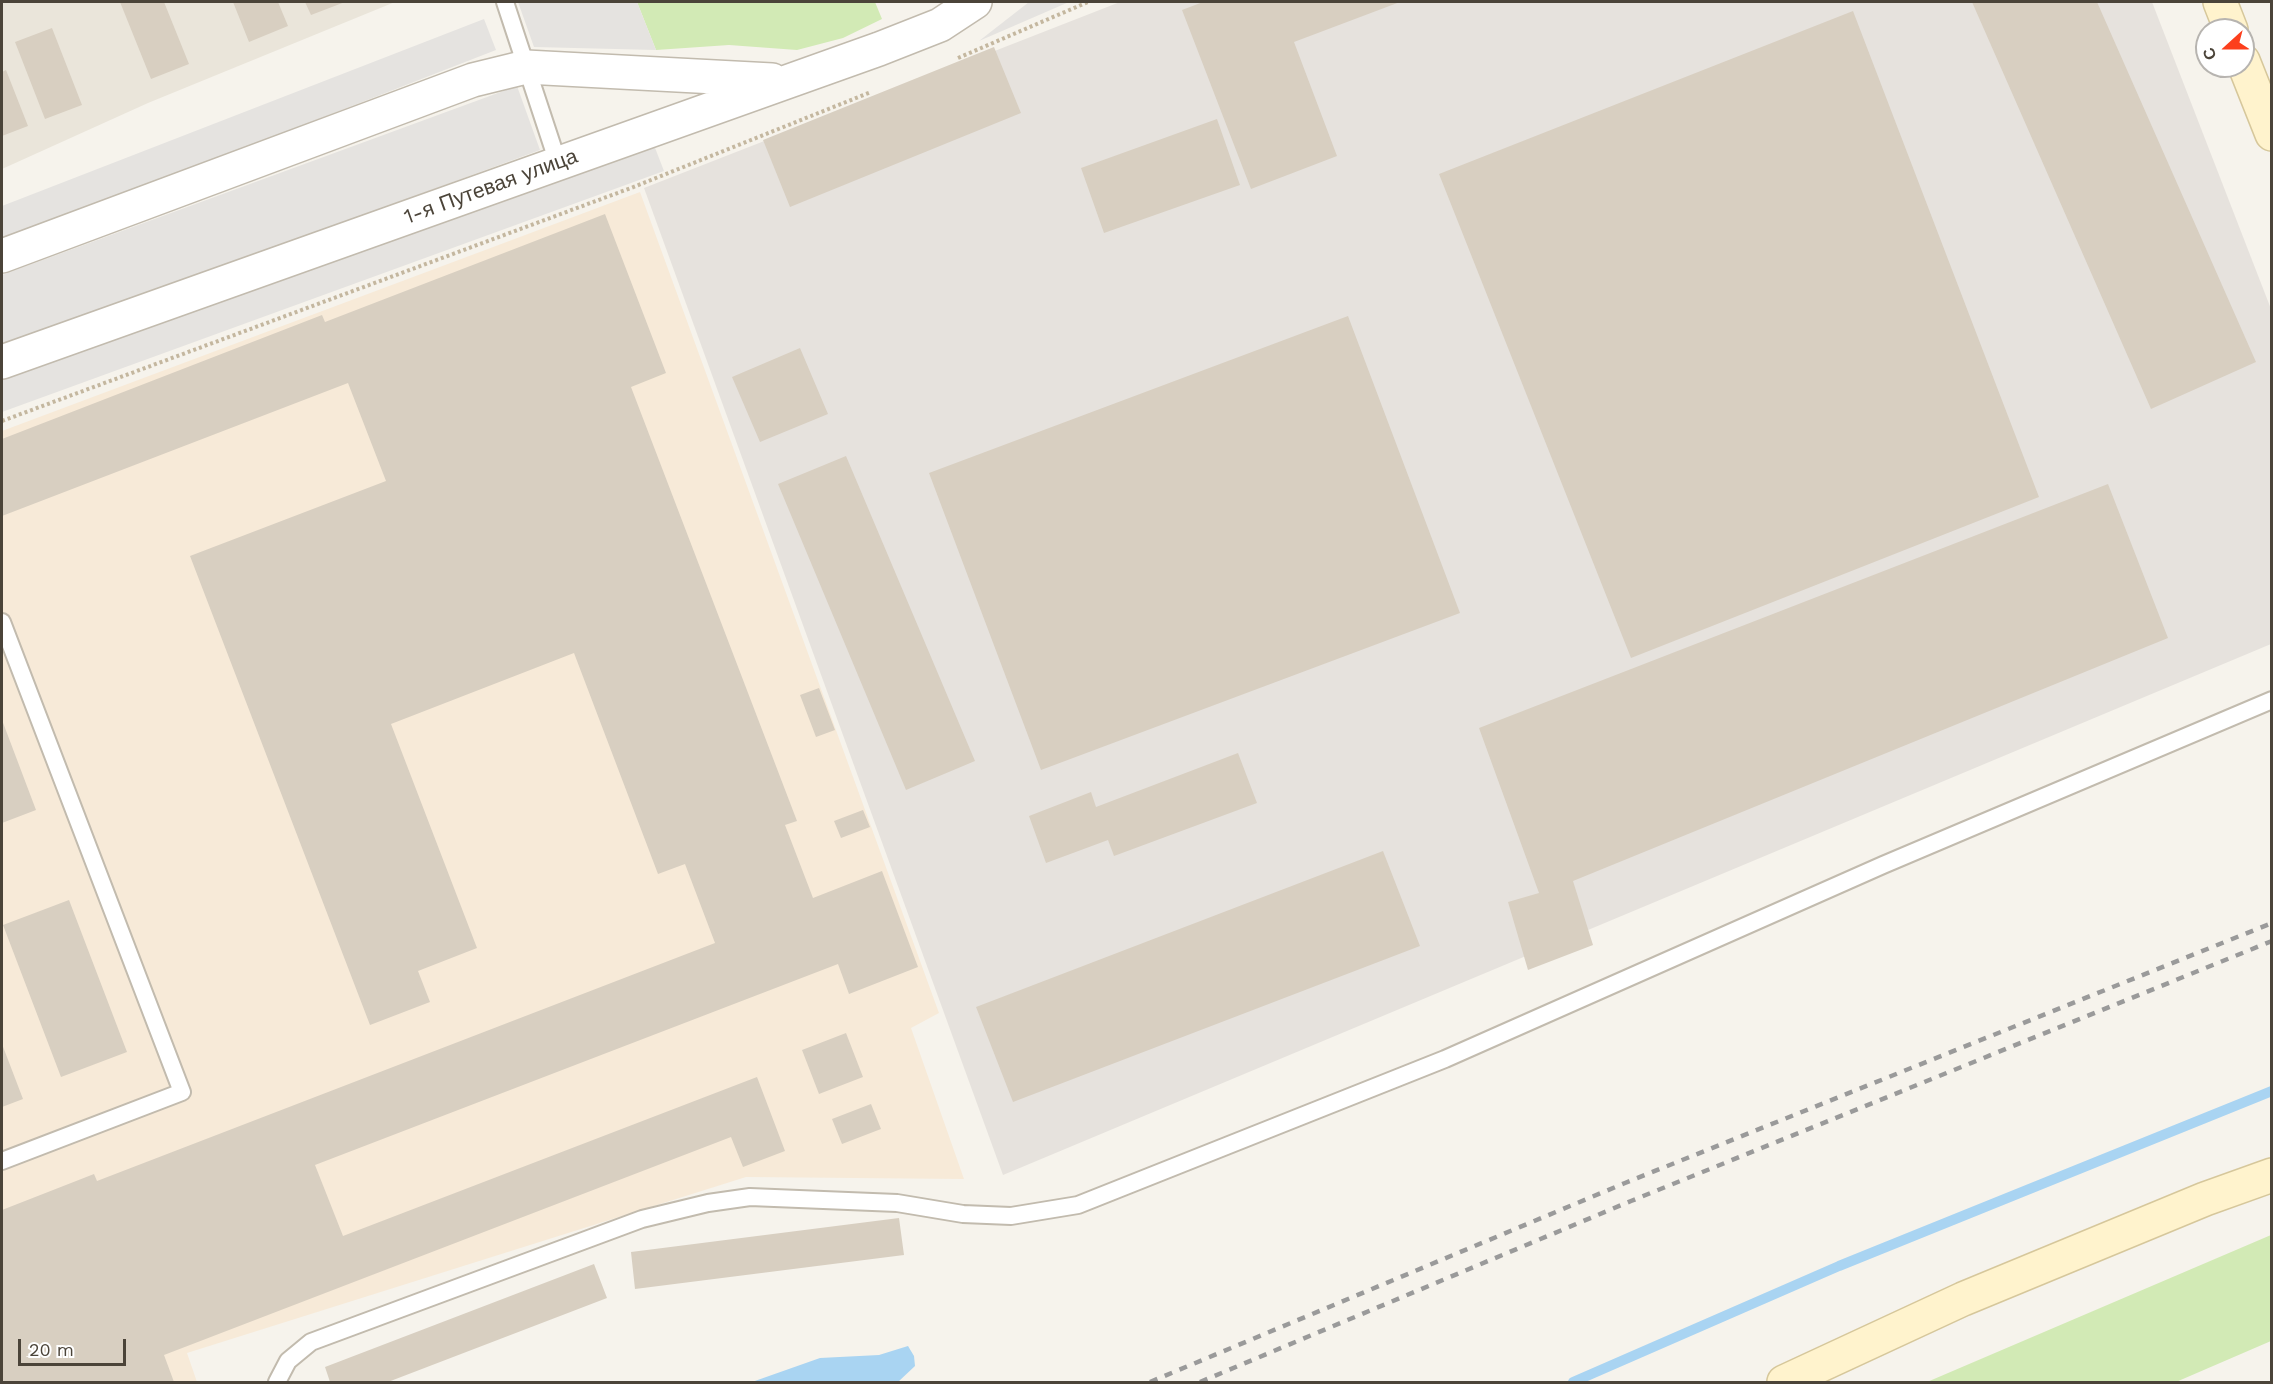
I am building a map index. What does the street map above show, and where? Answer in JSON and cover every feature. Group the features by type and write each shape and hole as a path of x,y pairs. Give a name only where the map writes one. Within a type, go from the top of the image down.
{"main road":[{"path":"2220,2 2226,18"},
{"path":"2250,78 2271,134"},
{"path":"1784,1383 1963,1299 2271,1175"}],"street":[{"name":"1-я Путевая улица","path":"2,362 789,81 940,25 975,2"},
{"path":"2,256 473,80 526,67 789,81"}],"lane":[{"path":"505,2 558,163"},
{"path":"2,622 182,1092 2,1161"},
{"path":"277,1383 288,1360 311,1342 642,1219 708,1203 750,1197 897,1203 963,1214 1011,1216 1078,1205 1445,1059 1883,865 2271,700"}],"path":[{"path":"951,61 1088,2"},
{"path":"2,421 631,188 874,91"}],"shaded area":[{"path":"2,2 395,2 148,103 2,169"},
{"path":"518,2 637,2 656,50 534,47"},
{"path":"1029,2 1069,2 979,41"},
{"path":"1120,2 2152,2 2271,309 2271,644 1003,1175 644,188"},
{"path":"484,19 496,50 2,242 2,206"},
{"path":"517,86 540,150 2,348 2,275"},
{"path":"652,140 664,171 2,412 2,377"},
{"path":"640,192 939,1013 911,1028 964,1179 746,1177 187,1353 197,1382 2,1382 2,431"}],"green space":[{"path":"637,2 875,2 882,19 843,38 797,50 729,45 656,50"},
{"path":"2271,1235 2271,1341 2176,1382 1927,1382"}],"water":[{"path":"908,1346 914,1356 915,1366 898,1382 752,1382 820,1358 879,1355"}],"building":[{"path":"120,2 164,2 189,64 151,79"},
{"path":"233,2 278,2 288,26 249,42"},
{"path":"305,2 345,2 311,15"},
{"path":"1203,2 1400,2 1294,42 1337,156 1251,189 1182,10"},
{"path":"1972,2 2097,2 2256,362 2151,409"},
{"path":"1853,11 2039,497 1631,658 1439,174"},
{"path":"52,28 82,105 45,119 15,42"},
{"path":"994,47 1021,113 790,207 763,140"},
{"path":"6,70 28,126 2,136 2,72"},
{"path":"1217,119 1240,185 1104,233 1081,168"},
{"path":"605,214 666,373 631,387 797,821 785,825 813,898 882,871 918,967 849,994 838,964 315,1165 343,1236 757,1077 785,1151 743,1167 731,1137 164,1355 174,1382 2,1382 2,1210 94,1174 97,1181 715,943 685,864 658,874 574,653 391,724 477,948 418,971 430,1002 370,1025 190,556 386,481 348,383 2,516 2,439 322,315 325,322"},
{"path":"1348,316 1460,613 1041,770 929,473"},
{"path":"800,348 828,414 760,442 732,377"},
{"path":"846,456 975,761 906,790 778,484"},
{"path":"2108,484 2168,638 1573,881 1593,945 1528,970 1508,902 1539,893 1479,728"},
{"path":"819,688 835,730 816,737 800,695"},
{"path":"2,720 36,810 2,823"},
{"path":"1238,753 1257,803 1114,856 1108,840 1046,863 1029,816 1091,792 1096,807"},
{"path":"863,810 870,827 841,838 834,821"},
{"path":"1383,851 1420,946 1013,1102 976,1007"},
{"path":"69,900 127,1052 61,1077 3,925"},
{"path":"846,1033 863,1077 819,1094 802,1050"},
{"path":"2,1044 23,1099 2,1107"},
{"path":"871,1104 881,1129 842,1144 832,1119"},
{"path":"899,1218 904,1255 635,1289 631,1252"},
{"path":"594,1264 607,1298 388,1382 330,1382 325,1367"}],"waterway":[{"path":"1573,1382 1839,1266 2272,1091"}],"railway":[{"path":"1150,1382 1625,1183 2272,923"},
{"path":"1200,1382 1631,1201 2272,941"}]}
